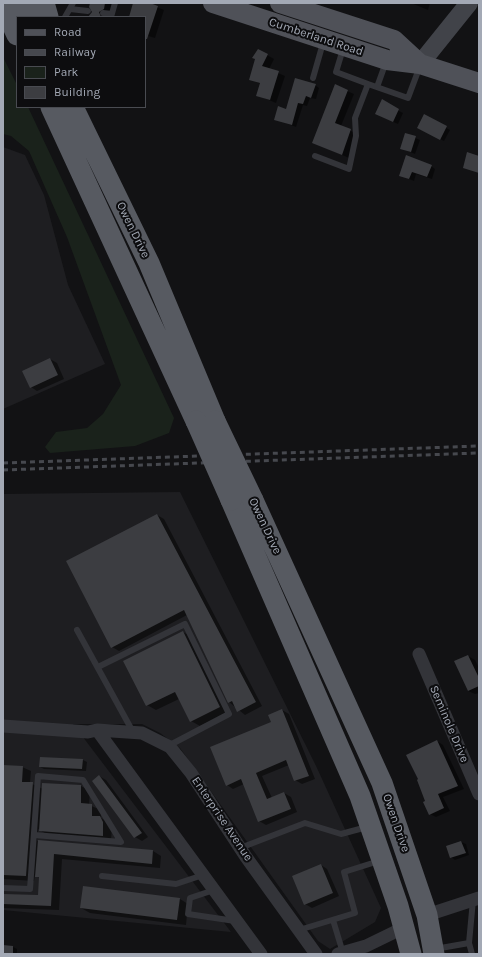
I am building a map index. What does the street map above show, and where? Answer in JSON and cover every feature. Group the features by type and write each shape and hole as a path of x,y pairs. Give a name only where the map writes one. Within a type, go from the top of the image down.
{"highway":[{"path":"24,3 30,16"},
{"path":"44,3 48,16"},
{"path":"3,5 16,33"},
{"name":"Owen Drive","path":"51,108 206,421 253,500 382,783 427,915 429,952"},
{"name":"Owen Drive","path":"73,108 149,263 206,421 231,500 362,799 398,906 411,954"},
{"path":"362,799 379,816 407,905 413,915 427,915"},
{"path":"403,928 414,933 429,952"}],"main road":[{"name":"Cumberland Road","path":"213,3 387,60 420,64 479,83"},
{"name":"Cumberland Road","path":"280,3 302,6 394,40 420,64"},
{"path":"420,64 469,3"}],"street":[{"name":"Seminole Drive","path":"419,654 479,794"},
{"name":"Enterprise Avenue","path":"3,726 88,732 98,730 142,733 167,746 191,773 240,848 316,954"},
{"path":"98,730 261,954"},
{"path":"427,915 476,899"},
{"path":"341,953 366,946 403,928"}],"lane":[{"path":"103,13 112,15 114,3"},
{"path":"66,16 71,6 88,11"},
{"path":"313,78 324,39"},
{"path":"344,46 336,72 408,98 420,64"},
{"path":"377,87 387,60"},
{"path":"315,156 349,169 356,136 355,118 368,84"},
{"path":"98,667 185,624 230,714 167,746"},
{"path":"77,630 133,733"},
{"path":"3,888 30,889 38,776 83,780 121,842 34,835"},
{"path":"240,848 305,823 341,834 371,826"},
{"path":"299,930 355,913 344,872 383,860"},
{"path":"102,876 176,884 203,875"},
{"path":"214,890 190,898 188,914 236,921"},
{"path":"472,954 469,943 476,899"},
{"path":"333,920 341,953"},
{"path":"429,952 469,943"}],"shaded area":[{"path":"3,147 25,155 44,195 68,285 105,364 3,409"},
{"path":"180,492 317,768 381,908 375,922 330,949 318,941 180,748 160,733 142,724 73,724 231,932 3,910 3,494"}],"green space":[{"path":"3,57 16,83 16,108 28,108 174,418 169,433 135,446 50,453 45,447 56,432 87,428 103,414 121,385 67,237 29,151 11,136 3,134"}],"building":[{"path":"90,3 105,3 104,9 99,12 101,16 89,16 92,12 89,7"},
{"path":"133,3 150,3 158,6 147,39 146,16 129,16"},
{"path":"258,49 268,54 262,66 279,71 270,100 256,96 260,83 249,80 255,59 252,58"},
{"path":"295,78 316,84 311,98 306,96 303,104 298,103 292,125 274,120 278,106 286,109"},
{"path":"335,84 348,90 335,123 351,129 342,155 312,143"},
{"path":"382,99 399,109 393,122 375,114"},
{"path":"424,114 447,126 440,140 417,128"},
{"path":"405,133 416,136 411,152 400,149"},
{"path":"467,152 479,156 479,173 463,168"},
{"path":"406,155 432,165 427,177 412,172 409,179 399,176"},
{"path":"50,358 58,375 30,388 22,371"},
{"path":"157,514 256,702 237,712 232,701 228,703 184,610 111,648 66,561"},
{"path":"183,631 220,707 190,722 175,692 146,706 123,661"},
{"path":"468,655 479,678 479,686 468,691 454,661"},
{"path":"282,709 309,776 294,781 286,760 256,773 267,799 284,792 291,809 258,822 241,779 226,786 210,747 271,722 268,715"},
{"path":"437,740 458,786 438,794 444,808 429,815 423,802 425,801 417,780 418,779 406,755"},
{"path":"40,757 83,759 82,769 39,767"},
{"path":"3,765 23,766 22,782 33,782 26,876 3,875"},
{"path":"99,775 142,833 134,838 92,781"},
{"path":"42,783 81,785 81,803 92,804 92,816 100,816 103,822 103,836 39,831"},
{"path":"38,840 153,850 152,864 54,854 51,906 3,904 3,894 38,895 39,877 35,877"},
{"path":"461,841 466,853 450,858 446,846"},
{"path":"321,864 333,893 304,905 292,876"},
{"path":"83,886 180,898 177,920 80,908"},
{"path":"3,945 13,946 13,954 3,954"}],"railway":[{"path":"3,463 479,446"},
{"path":"3,470 479,453"}]}
